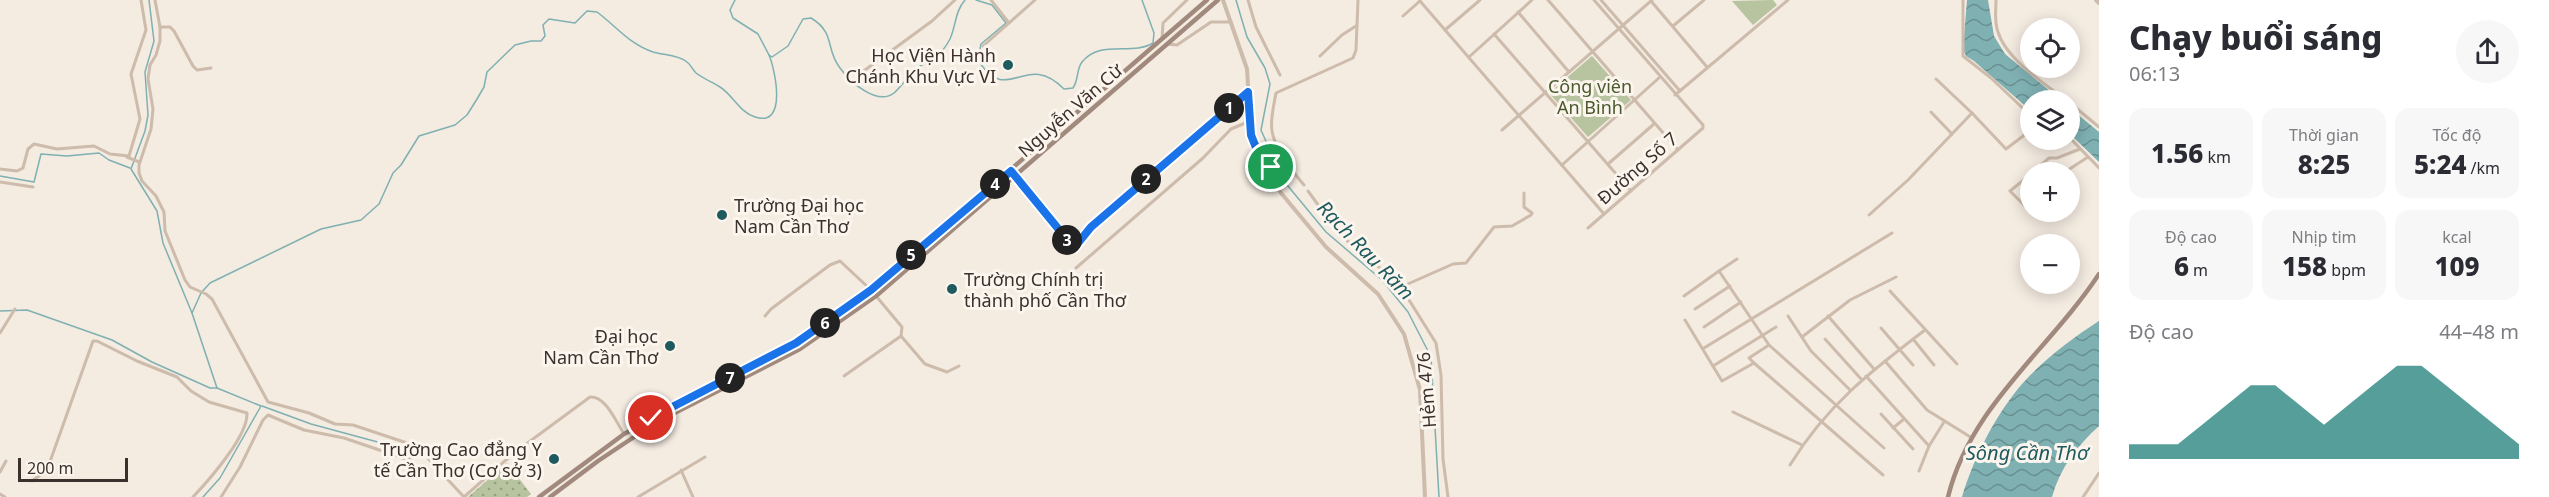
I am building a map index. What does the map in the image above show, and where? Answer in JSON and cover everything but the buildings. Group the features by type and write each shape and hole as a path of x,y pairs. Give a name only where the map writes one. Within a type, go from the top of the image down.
{"main road":[{"name":"Nguyễn Văn Cừ","path":"550,497 598,460 655,423 800,349 827,333 876,296 956,227 1044,142 1207,0"},
{"name":"Nguyễn Văn Cừ","path":"539,497 624,434 796,343 871,290 951,221 1048,147 1218,0"},
{"path":"1112,83 1116,88"},
{"path":"1044,142 1048,147"},
{"path":"951,221 956,227"},
{"path":"1948,497 1955,473 1972,438 2003,390 2078,306 2099,274"}],"street":[{"path":"128,157 140,119 131,74 146,30 141,0"},
{"path":"155,0 160,41 150,65 148,79 153,109 151,129 138,162 141,178 156,195 164,212 165,231 185,280 190,287 212,299 268,402 309,413 335,424 353,425 413,445 464,497 514,453 590,397 597,397 602,401 624,434"},
{"path":"861,72 932,21 955,0"},
{"path":"991,0 1009,23"},
{"path":"983,46 1035,0"},
{"path":"1162,39 1163,23 1187,0"},
{"path":"1223,0 1247,69 1251,135 1281,193 1326,246 1378,294 1404,334 1420,390 1425,497"},
{"path":"1248,0 1256,27 1280,75"},
{"path":"1304,185 1284,161 1272,132 1278,90 1297,85 1319,72 1345,64 1353,58 1356,53 1358,0"},
{"path":"1403,16 1420,0 1604,214"},
{"path":"1445,30 1480,0"},
{"path":"1468,57 1532,0"},
{"path":"1548,0 1678,150"},
{"path":"1594,0 1675,95 1788,0"},
{"path":"1601,0 1680,91"},
{"path":"1502,130 1651,0 1707,68"},
{"path":"1673,27 1704,0"},
{"path":"1778,0 1782,5"},
{"path":"1963,0 1963,56 2020,106"},
{"path":"1996,0 1995,16 1998,33 2007,50 2053,90"},
{"path":"1518,12 1569,72"},
{"path":"1166,44 1177,45 1211,22 1231,22"},
{"path":"1320,56 1341,35 1356,26"},
{"path":"160,27 170,27 174,30 197,70 211,68"},
{"path":"1494,34 1631,191"},
{"path":"1562,165 1660,77"},
{"path":"1936,79 2006,149 2020,138"},
{"path":"1013,173 1074,248 1091,227 1248,92"},
{"name":"Đường Số 7","path":"1588,228 1703,128 1703,125 1675,95"},
{"path":"2080,111 2099,127"},
{"path":"1931,112 1952,134"},
{"path":"1869,214 1908,180 1972,113"},
{"path":"1076,268 1203,158 1231,129 1250,121"},
{"path":"1608,164 1655,124"},
{"path":"0,169 20,170 27,161 30,147 38,143 57,149 94,146 110,154 128,157 138,162"},
{"path":"2080,149 2099,168"},
{"path":"2044,162 2049,158 2057,158 2077,150"},
{"path":"2079,162 2088,156"},
{"path":"1268,168 1284,161"},
{"path":"0,182 33,187"},
{"path":"2020,183 2010,191 2020,201"},
{"path":"1308,191 1341,235"},
{"path":"1401,287 1453,264 1466,263 1494,227 1512,226 1531,215 1531,212 1524,207 1524,193"},
{"path":"1704,348 1892,233"},
{"name":"Hẻm 476","path":"1344,238 1377,267 1396,280 1436,344 1439,355 1443,410 1443,459 1448,497"},
{"path":"1684,296 1737,259"},
{"path":"765,316 771,309 838,261 871,290 901,325 901,336 929,366 947,372 959,366"},
{"path":"1719,271 1768,345 1884,448"},
{"path":"1802,337 1850,300 1896,277"},
{"path":"1695,309 1730,286"},
{"path":"1890,291 1957,364"},
{"path":"1704,327 1741,302"},
{"path":"0,333 15,309"},
{"path":"1788,316 1811,351 1850,390"},
{"path":"1828,316 1874,369"},
{"path":"1685,320 1722,381 1754,363"},
{"path":"1713,366 1776,327"},
{"path":"1881,328 1913,365"},
{"path":"1790,465 1802,445 1835,404 1874,369 1925,330"},
{"path":"844,376 901,336"},
{"path":"1825,339 1862,380"},
{"path":"1913,339 1934,365"},
{"path":"32,481 47,470 93,341 97,340 137,361 177,377 191,391 209,402 247,413 246,421 235,444 216,472 193,497"},
{"path":"796,343 800,349"},
{"path":"1768,345 1749,358 1883,475"},
{"path":"1885,361 1927,410 1972,438"},
{"path":"1866,376 1929,446"},
{"path":"1733,412 1802,445"},
{"path":"1881,414 1913,449"},
{"path":"221,497 240,467 263,420 268,416 304,430 345,438 406,459 424,454"},
{"path":"651,418 655,423"},
{"path":"1893,428 1904,418"},
{"path":"1919,471 1929,446 1944,422"},
{"path":"594,455 598,460"},
{"path":"638,497 705,457"},
{"path":"0,472 6,461"},
{"path":"681,470 693,497"},
{"path":"2083,497 2099,473"},
{"path":"0,494 5,497"}],"green space":[{"path":"1773,0 1777,5 1753,25 1732,1"},
{"name":"Công viên An Bình","path":"1592,56 1631,100 1588,137 1549,93"},
{"path":"507,463 531,494 527,497 468,497"}],"water":[{"path":"1967,0 1988,0 1994,36 2005,54 2020,66 2020,78 2034,78 2049,90 2020,90 2020,101 1966,56 1963,49"},
{"path":"2080,116 2099,132 2099,162 2080,144"},
{"name":"Sông Cần Thơ","path":"2099,321 2099,426 2070,458 2055,486 2052,497 1962,497 1985,441 2017,390 2055,352"}],"waterway":[{"path":"149,0 154,41 145,72 148,115 145,131 131,169 157,211 163,243 192,313 217,388"},
{"path":"735,0 730,10 733,18 758,34 769,55"},
{"path":"192,313 201,293 210,283 321,229 361,220 379,204 393,173 401,165 419,136 455,125 467,115 484,87 487,72 515,45 541,41 545,36 543,25 549,19 575,23 587,11 597,12 644,49 684,60 696,73 725,90 749,115 765,118 772,114 776,106 777,95 769,55 772,57 788,46 803,19 811,18 824,29 835,61 850,80 864,91 880,97 894,93 916,69 943,50 950,39 959,9 965,0"},
{"path":"976,0 992,5 1006,23 981,44 978,60 989,73 999,79 1008,80 1038,74 1050,78 1064,89 1073,88 1080,65 1089,55 1107,49 1145,47 1153,43 1154,33 1142,0"},
{"name":"Rạch Rau Răm","path":"1236,0 1247,37 1265,68 1270,84 1261,130 1283,180 1326,232 1382,280 1408,312 1431,357 1439,497"},
{"path":"0,176 34,182 41,154 67,156 99,153 109,160 130,168"},
{"path":"0,311 27,310 112,340 152,362 210,388 217,388 261,406 220,478 203,497"},
{"path":"262,406 311,424 411,451"}],"place":[{"name":"Học Viện Hành Chánh Khu Vực VI","path":"1008,65"},
{"name":"Trường Đại học Nam Cần Thơ","path":"722,215"},
{"name":"Trường Chính trị thành phố Cần Thơ","path":"952,289"},
{"name":"Đại học Nam Cần Thơ","path":"670,346"},
{"name":"Trường Cao đẳng Y tế Cần Thơ (Cơ sở 3)","path":"554,459"}],"route":[{"path":"651,418 764,362 796,343 871,290 1011,171 1074,248 1091,227 1248,92 1251,135 1263,165 1266,169 1271,167"}]}
